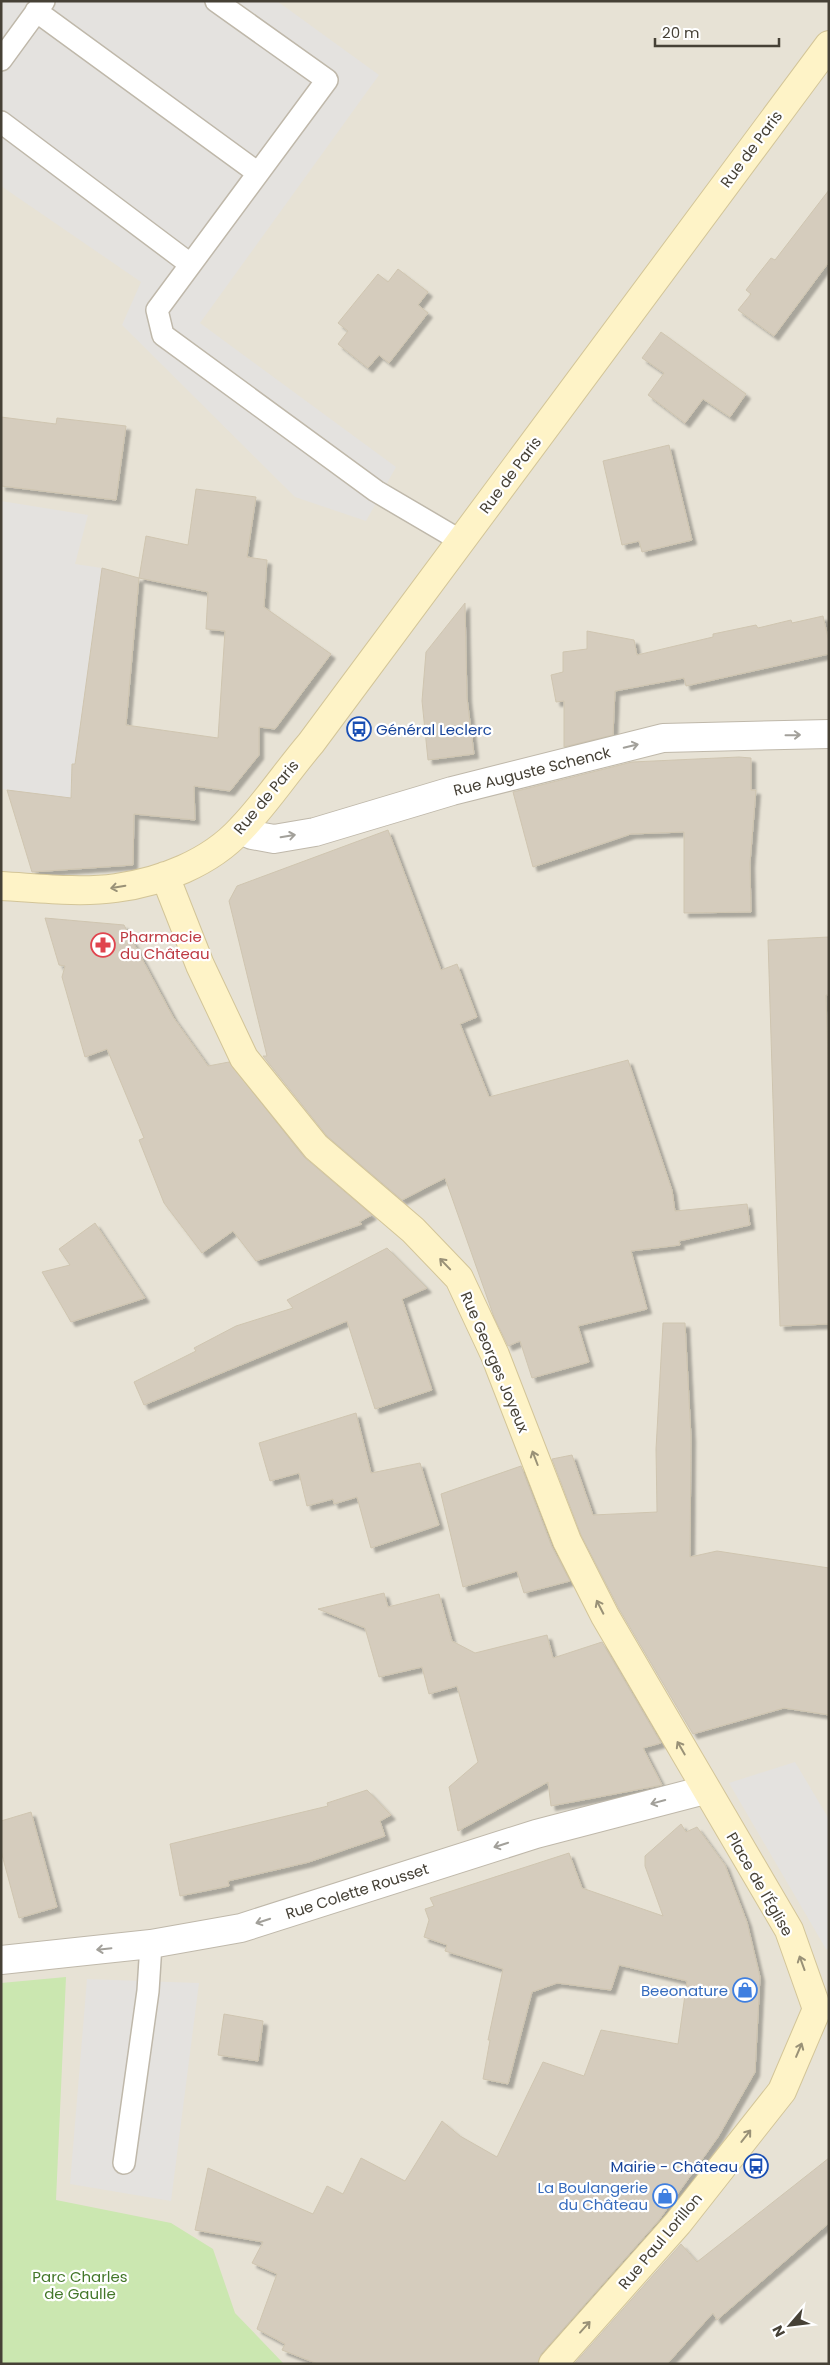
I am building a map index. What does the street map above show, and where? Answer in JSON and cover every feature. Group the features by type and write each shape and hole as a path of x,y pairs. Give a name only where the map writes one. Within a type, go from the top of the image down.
{"main road":[{"name":"Rue de Paris","path":"1,886 67,889 115,888 165,876 207,858 241,830 311,743 829,45"},
{"name":"Rue Georges Joyeux","path":"165,876 200,966 244,1058 316,1147 413,1230 459,1278 495,1355 567,1541 605,1616 705,1790"},
{"name":"Place de l'Église","path":"705,1790 789,1930 823,2005 782,2091"},
{"name":"Rue Paul Lorillon","path":"553,2364 678,2223 782,2091"}],"street":[{"name":"Rue Auguste Schenck","path":"241,830 252,835 274,838 315,832 452,791 663,738 829,734"},
{"name":"Rue Colette Rousset","path":"1,1960 150,1944 241,1928 536,1834 705,1790"}],"lane":[{"path":"216,1 326,80 157,310 163,335 376,491 461,542"},
{"path":"1,60 40,6 258,173"},
{"path":"1,122 190,264"},
{"path":"124,2163 148,1991 150,1944"}],"shaded area":[{"path":"1,1 829,1 829,2364 1,2364"},
{"path":"1,1 277,1 379,75 200,323 396,467 366,521 295,497 122,325 141,282 1,186"},
{"path":"1,501 88,515 75,564 102,568 71,798 1,789"},
{"path":"795,1762 829,1819 829,1950 826,1949 729,1783"},
{"path":"87,1979 199,1983 171,2201 70,2184"}],"green space":[{"name":"Parc Charles de Gaulle","path":"66,1977 56,2200 171,2223 213,2249 235,2313 284,2364 1,2364 1,1983"}],"building":[{"path":"829,190 829,262 774,336 738,310 751,294 746,290 771,258 775,260"},
{"path":"398,269 428,292 418,305 428,313 389,363 379,355 368,368 338,344 348,331 338,323 378,274 388,282"},
{"path":"661,332 746,394 730,417 703,399 685,423 648,395 664,373 642,358"},
{"path":"1,417 56,424 57,418 126,426 116,500 1,486"},
{"path":"669,445 692,540 642,552 639,541 622,545 603,461"},
{"path":"196,489 256,497 247,557 267,560 264,607 331,654 275,729 259,727 259,755 230,791 194,786 195,820 134,814 133,865 32,872 7,790 71,798 72,764 75,764 102,568 139,578 146,536 188,545","holes":["139,578 208,592 206,629 225,631 218,738 126,725"]},
{"path":"465,603 467,698 474,754 428,760 422,701 426,652"},
{"path":"823,616 829,642 829,654 686,686 684,678 615,691 613,735 564,747 564,701 556,702 551,675 563,672 563,652 587,649 587,631 634,640 637,655 713,637 713,634 756,625 758,628 791,620 792,623"},
{"path":"751,758 751,790 756,790 750,863 751,912 684,913 684,832 631,834 533,867 513,792 632,762"},
{"path":"388,830 441,970 457,964 477,1017 460,1024 489,1097 628,1060 672,1190 675,1211 747,1204 750,1225 679,1241 680,1245 631,1251 647,1309 578,1326 589,1362 532,1378 520,1341 508,1346 494,1317 445,1178 402,1200 327,1136 263,1056 267,1056 229,901 237,886"},
{"path":"45,918 124,925 173,1017 208,1066 229,1062 304,1157 372,1215 359,1222 362,1224 256,1261 233,1231 202,1253 164,1203 139,1140 144,1138 107,1049 85,1057 62,977 65,966 59,965"},
{"path":"829,937 829,995 826,995 829,1093 829,1324 780,1326 768,940"},
{"path":"95,1223 145,1298 71,1322 42,1272 70,1265 59,1249"},
{"path":"387,1248 427,1288 402,1299 432,1390 375,1409 347,1321 144,1405 134,1382 196,1351 194,1348 236,1326 293,1308 287,1300"},
{"path":"663,1323 685,1323 691,1437 690,1557 717,1551 829,1568 829,1715 784,1708 693,1734 619,1609 581,1535 552,1459 572,1455 593,1515 657,1512 656,1449"},
{"path":"356,1413 371,1473 420,1463 439,1525 371,1548 357,1497 334,1504 333,1499 307,1506 299,1473 270,1481 259,1443"},
{"path":"521,1466 552,1547 570,1581 524,1593 517,1571 463,1587 441,1494"},
{"path":"384,1593 388,1607 439,1594 452,1641 475,1653 547,1635 553,1658 602,1642 661,1743 643,1748 662,1785 551,1806 548,1782 458,1831 449,1787 478,1762 457,1686 429,1694 422,1667 379,1677 365,1628 318,1609"},
{"path":"367,1790 391,1815 380,1821 385,1836 309,1862 228,1881 229,1886 180,1896 170,1844 328,1806 327,1803"},
{"path":"31,1812 57,1907 19,1918 1,1851 1,1821"},
{"path":"681,1824 686,1832 697,1827 725,1865 747,1922 760,1977 755,2072 718,2137 659,2220 541,2354 538,2364 318,2364 282,2350 285,2344 257,2329 277,2274 252,2263 263,2242 195,2230 208,2168 313,2214 327,2186 343,2194 361,2158 405,2181 442,2121 460,2136 497,2157 543,2062 584,2076 601,2030 678,2044 687,1981 619,1965 611,1990 557,1983 532,1992 508,2084 483,2079 490,2040 488,2040 503,1969 445,1951 447,1945 424,1937 429,1920 425,1909 434,1906 430,1898 569,1853 582,1888 663,1916 645,1866 645,1856"},
{"path":"224,2014 263,2021 258,2061 218,2055"},
{"path":"829,2158 829,2223 717,2320 713,2313 667,2364 574,2364 681,2244 697,2262"}],"place":[{"name":"Général Leclerc","path":"359,729"},
{"name":"Pharmacie du Château","path":"103,945"},
{"name":"Beeonature","path":"745,1990"},
{"name":"Mairie - Château","path":"756,2166"},
{"name":"La Boulangerie du Château","path":"665,2196"}]}
